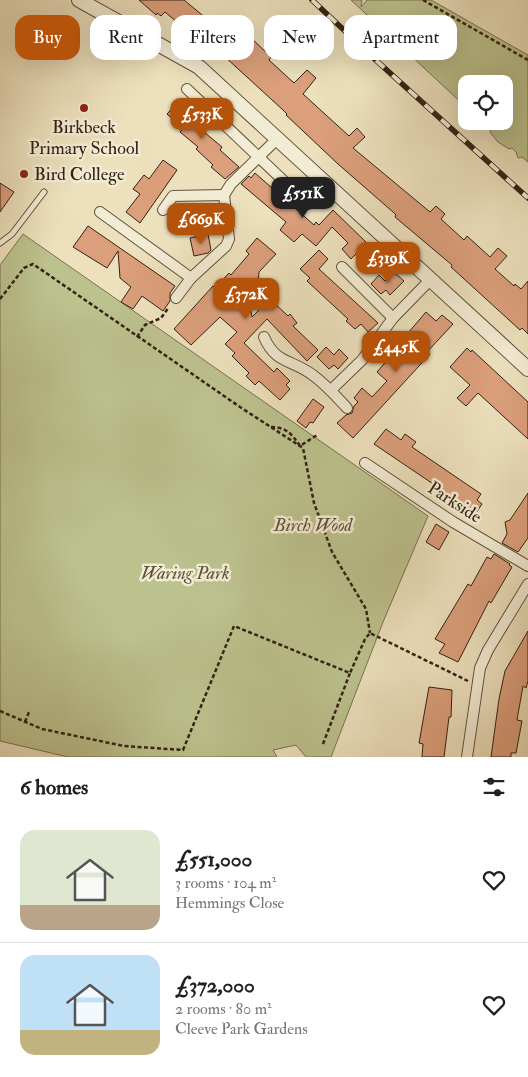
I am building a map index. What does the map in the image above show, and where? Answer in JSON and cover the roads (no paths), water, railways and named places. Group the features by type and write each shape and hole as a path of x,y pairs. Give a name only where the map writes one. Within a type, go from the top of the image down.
{"street":[{"path":"79,0 200,67 528,370"},
{"path":"187,89 308,204"},
{"path":"176,298 190,278 226,246 229,239 224,195 231,184 278,138"},
{"path":"163,210 173,196 224,195"},
{"path":"100,212 190,278"},
{"path":"342,267 393,318"},
{"path":"331,390 362,360 393,318 430,280"},
{"path":"264,337 269,348 279,358 306,370 331,390 347,408"},
{"name":"Parkside","path":"365,463 453,522 528,566"},
{"path":"467,757 476,685 480,668 488,650 528,584"}],"lane":[{"path":"0,243 12,234 44,192"}],"railway":[{"path":"312,0 528,198"}],"place":[{"name":"Birkbeck Primary School","path":"84,108"},
{"name":"Bird College","path":"24,174"}],"park label":[{"name":"Birch Wood","path":"313,525"},
{"name":"Waring Park","path":"185,573"}]}
